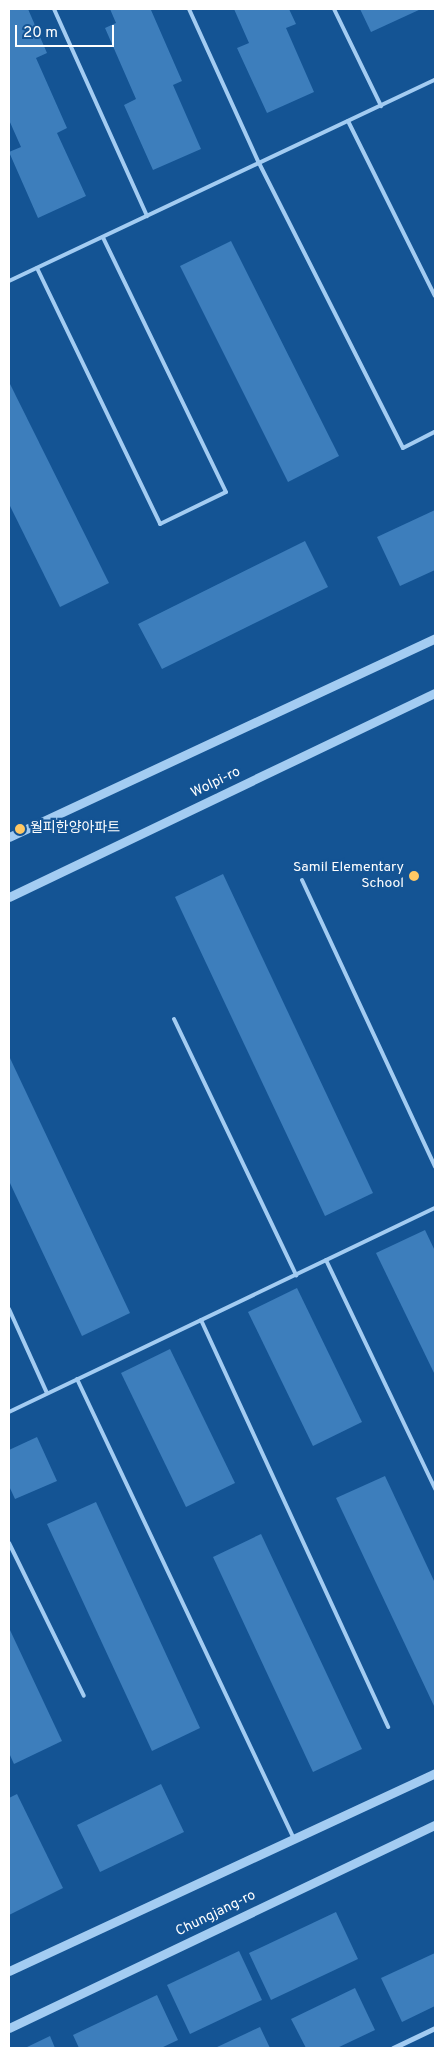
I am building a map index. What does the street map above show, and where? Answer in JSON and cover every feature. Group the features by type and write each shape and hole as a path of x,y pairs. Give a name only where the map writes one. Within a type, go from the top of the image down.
{"street":[{"path":"9,837 435,638"},
{"name":"Wolpi-ro","path":"9,897 435,693"},
{"path":"9,1971 435,1773"},
{"name":"Chungjang-ro","path":"9,2028 435,1825"},
{"path":"393,2048 435,2028"}],"lane":[{"path":"54,9 147,216"},
{"path":"189,9 260,163 403,448 435,432"},
{"path":"334,9 382,106"},
{"path":"9,281 435,80"},
{"path":"348,121 435,296"},
{"path":"37,268 160,524 226,492 103,237"},
{"path":"302,880 435,1167"},
{"path":"174,1019 296,1275"},
{"path":"9,1412 435,1208"},
{"path":"326,1260 435,1489"},
{"path":"9,1309 47,1393"},
{"path":"201,1320 388,1727"},
{"path":"77,1379 294,1839"},
{"path":"9,1543 84,1696"}],"building":[{"path":"9,9 28,9 47,53 36,58 67,128 57,133 86,196 38,218 9,152 21,147 9,120"},
{"path":"110,9 154,9 151,10 182,81 173,85 201,149 153,170 124,105 136,99 105,28 116,23"},
{"path":"234,9 289,9 296,24 286,28 314,92 267,113 237,48 249,43"},
{"path":"360,9 421,9 371,32"},
{"path":"231,241 339,456 288,482 180,266"},
{"path":"9,382 109,583 60,607 9,504"},
{"path":"435,510 435,570 400,586 377,537"},
{"path":"305,541 328,587 162,669 138,624"},
{"path":"223,874 373,1193 325,1216 175,897"},
{"path":"9,1056 130,1313 82,1336 9,1181"},
{"path":"425,1230 435,1251 435,1375 376,1253"},
{"path":"297,1288 362,1422 313,1446 248,1312"},
{"path":"170,1349 235,1483 186,1507 121,1373"},
{"path":"37,1437 57,1481 15,1499 9,1486 9,1450"},
{"path":"385,1476 435,1583 435,1708 336,1498"},
{"path":"96,1502 200,1728 152,1751 47,1524"},
{"path":"261,1534 362,1749 313,1772 213,1557"},
{"path":"9,1628 62,1741 14,1764 9,1753"},
{"path":"161,1784 184,1832 100,1872 77,1825"},
{"path":"17,1794 63,1888 9,1915 9,1798"},
{"path":"336,1912 358,1959 271,2000 249,1953"},
{"path":"239,1951 262,2000 190,2034 167,1985"},
{"path":"435,1953 435,2006 402,2022 381,1978"},
{"path":"355,1988 375,2030 337,2048 306,2048 291,2019"},
{"path":"157,1995 178,2040 161,2048 79,2048 73,2035"},
{"path":"260,2027 270,2048 215,2048"},
{"path":"50,2036 55,2048 25,2048"}],"place":[{"name":"월피한양아파트","path":"20,829"},
{"name":"Samil Elementary School","path":"414,876"}]}
